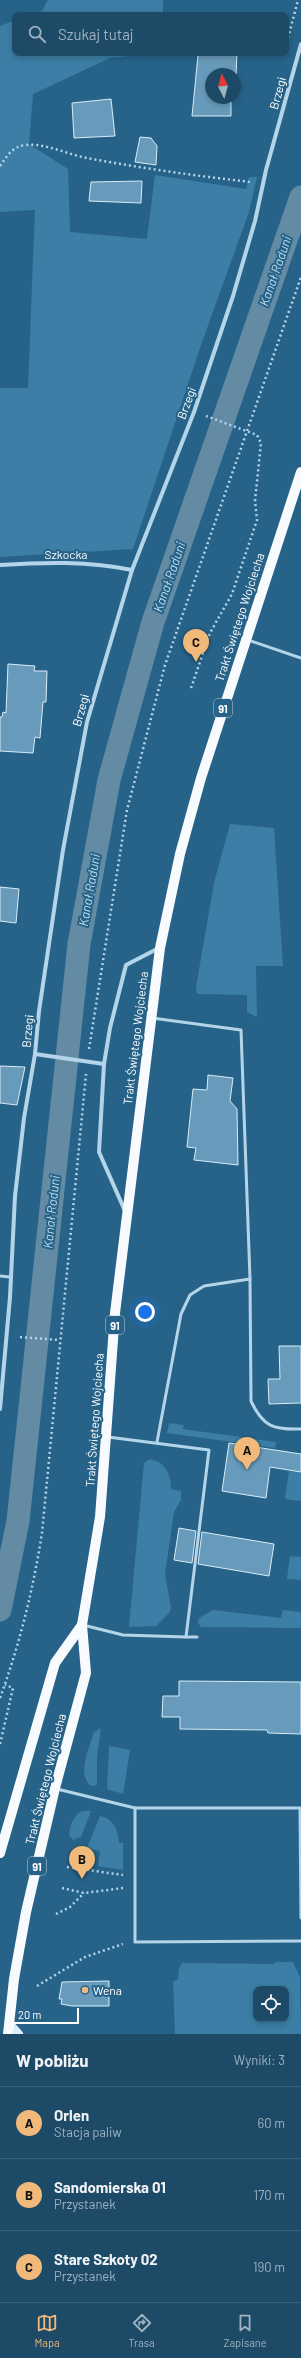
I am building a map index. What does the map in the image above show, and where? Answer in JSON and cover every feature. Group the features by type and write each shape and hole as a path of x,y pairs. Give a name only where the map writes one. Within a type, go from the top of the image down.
{"main road":[{"name":"Trakt Świętego Wojciecha","path":"8,2034 20,1939 55,1788 86,1673 82,1625 100,1517 115,1313 150,1018 160,948 180,854 201,778 301,472"},
{"name":"Trakt Świętego Wojciecha","path":"0,1853 55,1663 82,1625"}],"street":[{"name":"Brzegi","path":"0,1409 15,1196 24,1118 35,1054 39,1011 63,850 87,722 132,570 196,405 233,296 255,221 263,183 301,44"},
{"name":"Szkocka","path":"0,565 78,563 104,565 132,570"},
{"path":"126,1214 99,1152 104,1064 110,1028 126,965 160,948"},
{"path":"35,1054 104,1064"},
{"path":"9,2023 19,2034"}],"lane":[{"path":"246,639 301,658"},
{"path":"150,1018 241,1030 250,1279 251,1401 257,1414 269,1426 286,1430 301,1429"},
{"path":"0,1276 10,1277"},
{"path":"157,1442 181,1314 190,1295 204,1286 250,1279"},
{"path":"106,1437 157,1442 209,1450 186,1637"},
{"path":"82,1625 123,1635 197,1637"},
{"path":"55,1788 135,1808 300,1808 301,1918"},
{"path":"135,1808 135,1942 301,1941"}],"path":[{"path":"289,36 298,0"},
{"path":"0,166 12,149 24,145 40,145 85,158 207,177 263,183"},
{"path":"191,688 210,633 232,594 257,520 256,501 261,443 258,435 210,417"},
{"path":"15,1337 60,1340"},
{"path":"0,1744 13,1688 5,1685"},
{"path":"67,1867 123,1875"},
{"path":"62,1888 84,1893 135,1887"},
{"path":"56,1914 70,1907 84,1893"},
{"path":"38,1986 85,1957 114,1946 135,1942"}],"shaded area":[{"path":"48,0 163,0 163,12 39,12 42,11"},
{"path":"12,21 12,56 130,56 110,58 33,94 29,144 68,169 70,232 147,239 155,175 246,189 249,177 257,177 249,212 201,345 133,549 0,557 0,388 28,388 35,210 0,212 0,26"},
{"path":"230,824 274,828 283,966 256,966 257,1017 247,1012 247,995 197,994 196,987 214,883"},
{"path":"169,1423 184,1425 183,1429 276,1442 275,1448 167,1433"},
{"path":"150,1459 164,1466 169,1474 171,1489 181,1491 181,1500 174,1512 165,1574 171,1608 169,1613 156,1626 129,1627 144,1463"},
{"path":"289,1471 301,1472 301,1501 285,1499"},
{"path":"290,1556 301,1557 301,1580 287,1579"},
{"path":"213,1610 281,1618 283,1610 301,1612 301,1628 201,1627 198,1623 199,1618"},
{"path":"101,1728 97,1757 97,1785 91,1786 85,1775 85,1760 94,1732"},
{"path":"109,1746 130,1750 123,1794 107,1789"},
{"path":"82,1811 91,1811 81,1837 73,1840 69,1835 71,1824 76,1815"},
{"path":"100,1816 105,1817 112,1822 118,1834 119,1843 123,1843 123,1870 98,1866 100,1851 87,1848"},
{"path":"275,1962 293,1962 300,1977 301,2034 175,2034 173,1981 178,1980 179,1969 182,1963 274,1964"}],"building":[{"path":"198,56 237,56 236,68 205,68 205,104 231,104 231,116 192,116"},
{"path":"111,99 115,136 74,138 72,103"},
{"path":"140,137 151,138 157,146 156,165 135,162"},
{"path":"142,181 141,203 89,201 91,182"},
{"path":"8,664 35,666 34,671 47,671 46,702 43,702 40,738 35,737 33,753 0,751 0,717 2,717 3,712 6,713"},
{"path":"0,887 19,889 16,923 0,921"},
{"path":"0,1066 25,1067 17,1105 0,1103"},
{"path":"208,1075 233,1078 230,1101 237,1109 238,1165 194,1160 196,1148 187,1147 193,1089 207,1090"},
{"path":"279,1346 301,1346 301,1403 269,1404 268,1379 280,1379"},
{"path":"229,1443 301,1454 301,1472 270,1467 266,1498 222,1491"},
{"path":"179,1528 196,1531 192,1563 174,1560"},
{"path":"202,1532 274,1544 269,1576 198,1564"},
{"path":"179,1681 301,1682 301,1734 268,1733 267,1730 180,1729 180,1717 162,1717 163,1696 179,1696"},
{"name":"Wena","path":"109,1981 109,2006 72,2006 61,2004 62,1999 59,1999 62,1982"}],"waterway":[{"name":"Kanał Raduni","path":"0,1610 18,1521 79,944 109,780 153,622 301,197"}],"place":[{"name":"Stare Szkoty 02","path":"196,662"},
{"name":"Orlen","path":"247,1470"},
{"name":"Sandomierska 01","path":"82,1879"},
{"name":"Wena","path":"85,1990"}]}
